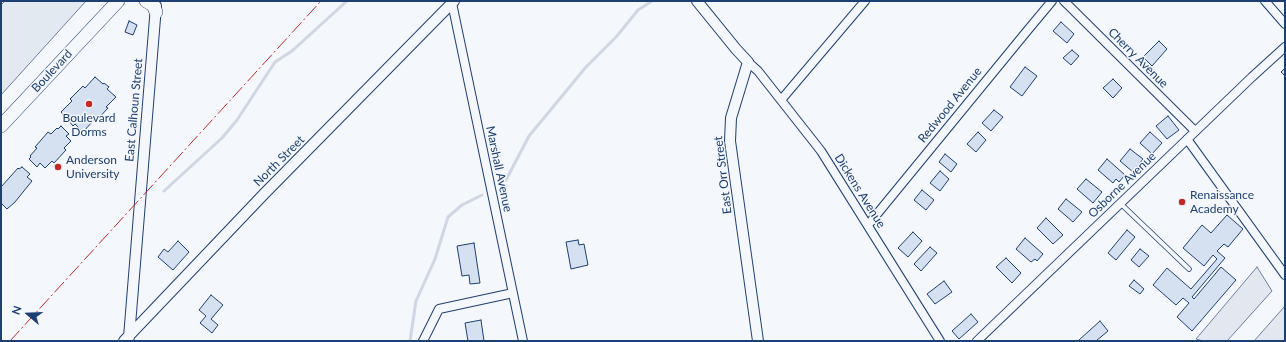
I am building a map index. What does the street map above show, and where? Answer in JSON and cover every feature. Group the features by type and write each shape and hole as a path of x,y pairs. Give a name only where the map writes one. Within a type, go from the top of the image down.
{"main road":[{"name":"Boulevard","path":"1,126 118,1"},
{"path":"146,1 156,6"}],"street":[{"path":"698,1 748,62"},
{"path":"781,100 865,1"},
{"name":"Redwood Avenue","path":"868,225 1052,1"},
{"name":"Cherry Avenue","path":"1064,1 1195,131"},
{"path":"1265,1 1285,24"},
{"name":"Marshall Avenue","path":"453,2 523,341"},
{"name":"North Street","path":"127,339 264,194 453,2"},
{"name":"East Calhoun Street","path":"127,339 156,6"},
{"name":"Osborne Avenue","path":"977,341 1195,131 1285,47"},
{"name":"Dickens Avenue","path":"748,62 758,71 821,151 940,341"},
{"name":"East Orr Street","path":"748,62 731,118 730,141 758,341"},
{"path":"1187,139 1285,275"},
{"path":"424,341 439,309 513,293"}],"lane":[{"path":"1120,204 1189,269"}],"shaded area":[{"path":"5,1 86,1 1,95 1,5"},
{"path":"1257,267 1272,291 1227,341 1203,341 1196,339"},
{"path":"1285,306 1285,341 1254,341"}],"building":[{"path":"129,21 137,25 133,35 125,32"},
{"path":"1061,22 1074,34 1067,43 1053,31"},
{"path":"1159,41 1167,49 1152,66 1143,57"},
{"path":"1072,50 1079,56 1071,65 1063,58"},
{"path":"1025,67 1037,76 1022,96 1010,87"},
{"path":"1285,68 1285,76 1281,72"},
{"name":"Boulevard Dorms","path":"95,77 109,87 107,89 116,97 106,107 108,108 95,122 93,121 83,132 75,124 73,126 61,112 72,101 70,99 83,86 85,88"},
{"path":"1113,79 1122,88 1113,98 1103,88"},
{"path":"994,110 1003,117 991,131 982,123"},
{"path":"1168,116 1179,130 1167,139 1156,126"},
{"name":"Boulevard Dorms","path":"61,126 69,134 66,136 71,141 64,148 66,150 54,163 52,161 45,168 40,163 37,167 29,159 37,148 35,147 48,132 51,134"},
{"path":"978,132 986,140 976,152 967,144"},
{"path":"1150,132 1162,143 1152,154 1140,143"},
{"path":"1130,149 1143,159 1133,172 1120,161"},
{"path":"945,154 957,164 951,172 939,162"},
{"path":"1107,159 1125,175 1119,182 1116,179 1113,183 1098,170"},
{"path":"22,167 30,174 27,177 32,181 15,202 7,209 2,204 1,205 1,187 18,168 19,169"},
{"path":"940,171 949,179 940,191 930,183"},
{"path":"1086,179 1102,192 1093,203 1077,189"},
{"path":"922,190 934,200 926,210 914,200"},
{"path":"1066,199 1082,212 1073,222 1058,209"},
{"path":"1227,215 1243,229 1228,247 1224,244 1217,251 1225,258 1192,297 1194,299 1221,267 1236,280 1192,331 1177,317 1189,303 1183,298 1176,305 1153,285 1167,268 1191,289 1217,259 1213,255 1204,266 1183,248 1202,225 1211,233"},
{"path":"1046,218 1063,235 1053,244 1037,228"},
{"path":"1127,230 1135,237 1116,260 1108,253"},
{"path":"913,232 922,241 908,257 898,248"},
{"path":"1025,238 1043,254 1037,261 1035,259 1031,262 1016,249"},
{"path":"578,240 579,245 584,244 588,265 571,269 566,242"},
{"path":"178,241 189,252 173,270 158,257 164,249 168,252"},
{"path":"474,243 480,283 470,284 469,275 462,276 457,246"},
{"path":"930,247 937,253 921,271 914,264"},
{"path":"1140,249 1149,256 1139,267 1131,260"},
{"path":"1006,258 1021,273 1012,283 996,267"},
{"path":"1134,280 1144,289 1140,294 1129,286"},
{"path":"944,281 952,292 935,304 927,294"},
{"path":"211,295 223,305 211,319 218,325 212,333 200,323 206,316 199,310"},
{"path":"971,314 978,322 959,339 952,331"},
{"path":"481,320 484,341 468,341 465,323"},
{"path":"1100,321 1108,331 1096,341 1079,340"}],"waterway":[{"path":"164,191 222,138 237,120 275,62 292,51 347,1"},
{"path":"506,180 529,136 586,67 617,36 638,10 652,1"},
{"path":"410,341 416,301 435,259 448,217 462,205 482,195"}],"power":[{"path":"10,341 321,1"}],"place":[{"name":"Boulevard Dorms","path":"89,104"},
{"name":"Anderson University","path":"58,167"},
{"name":"Renaissance Academy","path":"1182,202"}]}
